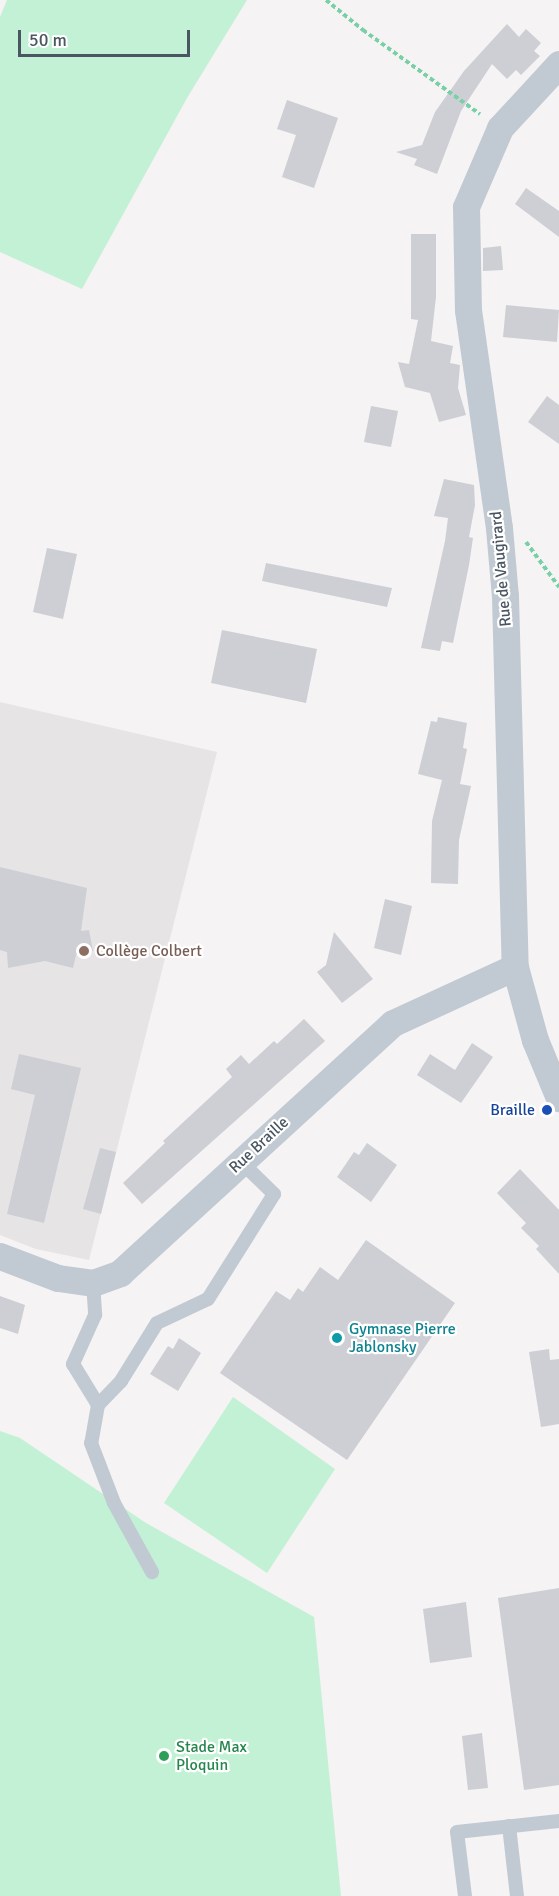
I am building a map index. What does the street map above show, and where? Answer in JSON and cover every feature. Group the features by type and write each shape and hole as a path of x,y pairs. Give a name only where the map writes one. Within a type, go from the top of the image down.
{"street":[{"name":"Rue de Vaugirard","path":"559,64 500,128 466,207 468,310 499,528 505,596 515,967 535,1040 559,1098"},
{"name":"Rue Braille","path":"0,1256 58,1278 93,1283 120,1273 393,1023 515,967"}],"lane":[{"path":"152,1572 114,1503 91,1443 98,1405 121,1381 157,1323 208,1299 274,1194 241,1162"},
{"path":"93,1283 96,1315 73,1364 98,1405"},
{"path":"465,1896 457,1832 559,1821"},
{"path":"509,1826 518,1896"}],"path":[{"path":"326,0 363,30 500,128"},
{"path":"523,538 559,587"}],"shaded area":[{"name":"Collège Colbert","path":"0,702 217,752 89,1260 36,1249 0,1235"}],"green space":[{"path":"7,0 247,0 187,98 82,289 0,252 0,17"},
{"path":"233,1397 335,1469 267,1573 164,1503"},
{"name":"Stade Max Ploquin","path":"0,1431 20,1438 146,1523 314,1617 341,1896 0,1896"}],"building":[{"path":"507,24 519,37 526,29 541,43 534,51 540,56 521,75 516,70 507,79 492,64 461,111 437,174 414,165 417,159 396,152 422,145 435,112 464,71"},
{"path":"287,100 338,118 314,188 282,177 296,135 277,129"},
{"path":"526,188 559,211 559,237 515,204"},
{"path":"411,234 436,234 436,297 431,341 453,346 450,363 460,365 458,388 466,415 439,422 430,393 405,387 398,362 409,364 418,320 411,319"},
{"path":"501,246 503,270 483,271 483,248"},
{"path":"506,305 559,310 557,342 503,337"},
{"path":"547,396 559,405 559,444 528,422"},
{"path":"371,406 398,411 391,447 364,442"},
{"path":"444,479 474,485 475,505 469,537 473,538 469,565 453,643 442,641 440,651 421,648 445,541 448,518 434,516"},
{"path":"47,548 77,554 63,619 33,612"},
{"path":"266,563 392,588 387,607 262,581"},
{"path":"222,630 317,649 306,703 211,683"},
{"path":"438,717 467,723 463,748 467,749 460,784 471,786 459,840 458,884 431,883 432,821 442,780 418,774 431,721 437,722"},
{"path":"0,867 87,888 81,931 89,930 93,951 76,955 73,968 45,961 8,968 7,952 0,950"},
{"path":"385,899 412,906 401,955 374,948"},
{"path":"334,932 373,979 342,1003 317,972 326,965"},
{"path":"304,1019 325,1041 142,1204 123,1183 165,1143 163,1141 232,1077 226,1069 241,1055 249,1064 274,1041 277,1044"},
{"path":"472,1043 493,1057 461,1103 417,1075 430,1054 455,1070"},
{"path":"19,1054 81,1068 44,1223 7,1214 35,1095 11,1089"},
{"path":"367,1143 397,1165 371,1202 337,1177 354,1152 359,1155"},
{"path":"100,1148 116,1152 101,1214 83,1209"},
{"path":"520,1169 559,1210 559,1274 536,1249 539,1246 521,1228 526,1223 497,1193"},
{"name":"Gymnase Pierre Jablonsky","path":"366,1240 455,1303 347,1460 220,1373 276,1291 290,1300 298,1288 303,1292 320,1267 338,1280"},
{"path":"0,1296 25,1305 18,1334 0,1328"},
{"path":"179,1338 201,1353 178,1391 150,1374 168,1346 173,1349"},
{"path":"549,1349 550,1360 559,1359 559,1424 541,1427 529,1352"},
{"path":"559,1588 559,1785 524,1790 498,1598"},
{"path":"466,1602 472,1657 430,1663 423,1609"},
{"path":"482,1733 488,1788 468,1790 462,1736"}],"place":[{"name":"Collège Colbert","path":"84,951"},
{"name":"Braille","path":"547,1110"},
{"name":"Gymnase Pierre Jablonsky","path":"337,1338"},
{"name":"Stade Max Ploquin","path":"164,1756"}]}
